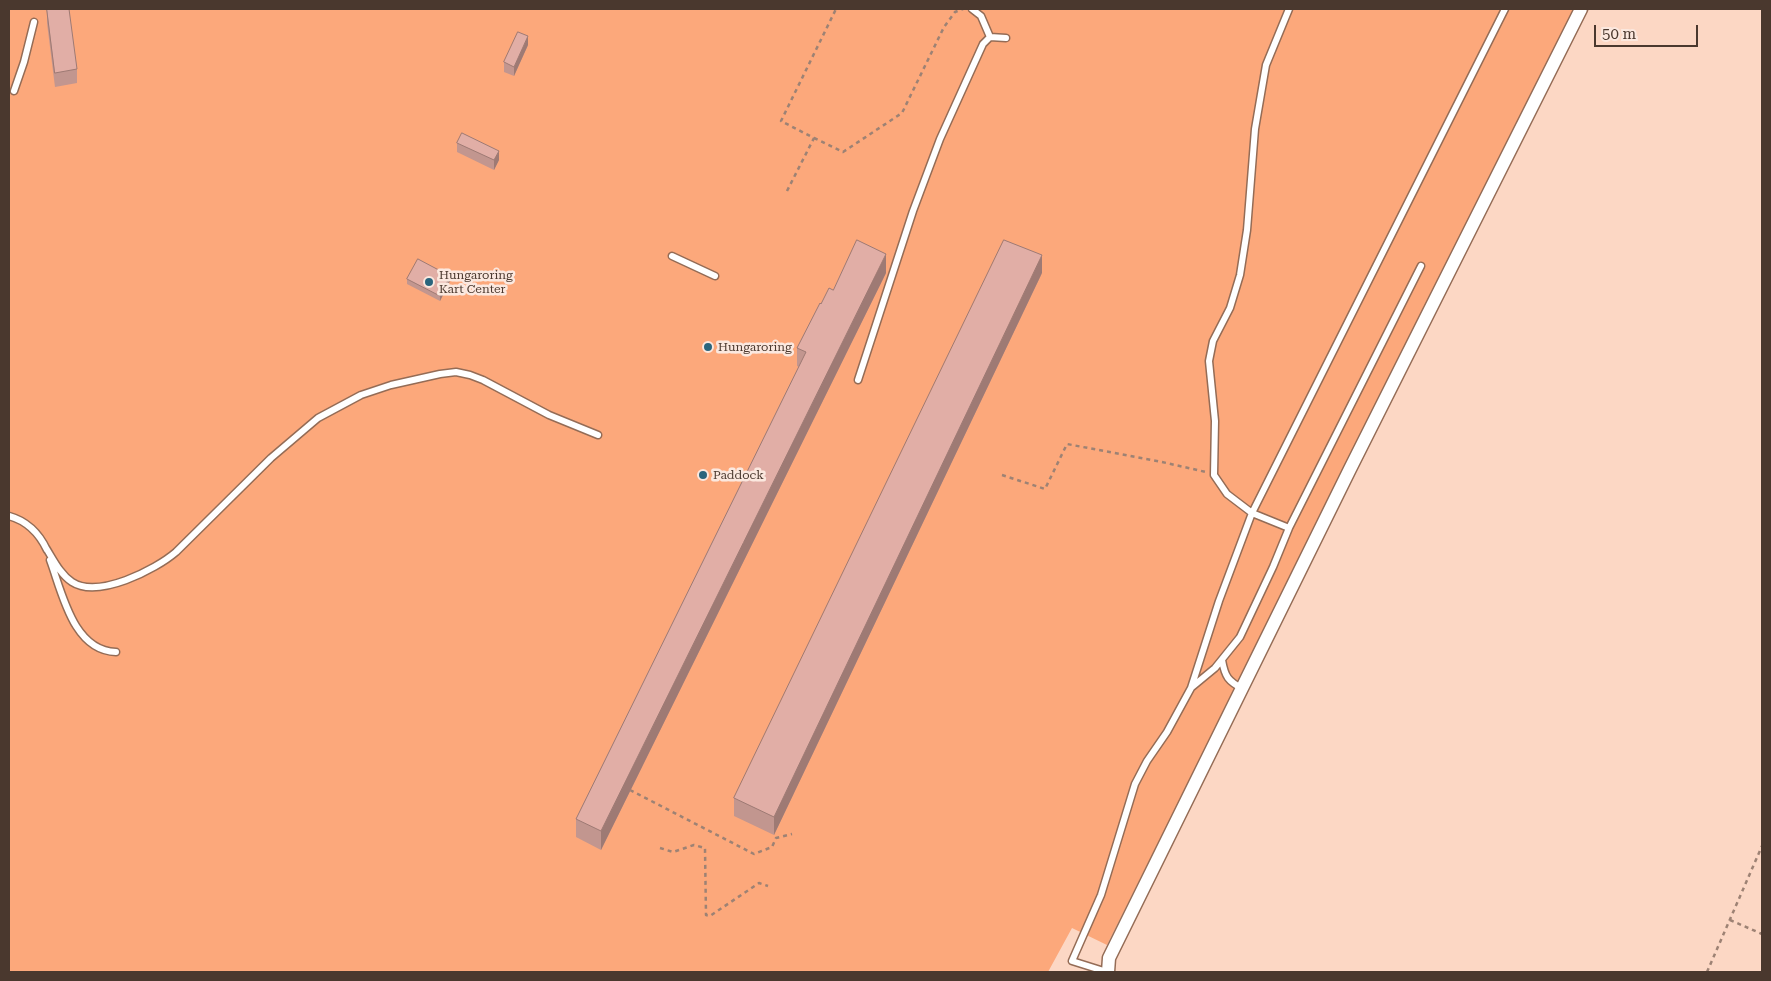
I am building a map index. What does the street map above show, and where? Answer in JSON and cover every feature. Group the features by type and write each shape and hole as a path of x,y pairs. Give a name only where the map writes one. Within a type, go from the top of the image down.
{"street":[{"path":"1108,972 1109,958 1350,470 1581,9"}],"lane":[{"path":"972,9 981,16 990,36"},
{"path":"1289,9 1266,65 1255,129 1247,230 1240,275 1230,308 1213,341 1209,361 1214,421 1214,475 1227,494 1252,513 1289,528"},
{"path":"1108,972 1072,961 1101,895 1114,858 1124,817 1135,784 1191,688 1219,601 1252,513 1505,9"},
{"path":"14,91 24,62 34,22"},
{"path":"990,36 1006,38"},
{"path":"858,380 913,211 940,139 983,44 990,36"},
{"path":"672,256 715,276"},
{"path":"1191,688 1215,668 1240,637 1289,528 1420,266"},
{"path":"9,516 30,526 39,536 66,577 74,583 94,587 106,586 165,562 271,458 318,418 361,395 424,377 456,372 483,380 549,415 598,435"},
{"path":"46,548 67,609 77,627 94,644 109,652 116,652"},
{"path":"1222,660 1224,672 1229,680 1243,689"}],"path":[{"path":"836,9 781,121 843,152 902,114 944,27 955,12 963,9"},
{"path":"787,191 814,138"},
{"path":"1002,476 1045,489 1067,444 1162,462 1214,475"},
{"path":"630,790 754,854 772,847 776,838 792,834"},
{"path":"660,848 673,852 694,845 704,848 706,915 710,916 759,883 768,886"},
{"path":"1706,972 1762,846"},
{"path":"1730,920 1762,934"}],"shaded area":[{"name":"Hungaroring","path":"9,9 1576,9 1107,945 1072,928 1048,972 9,972"}],"building":[{"path":"47,9 69,9 77,69 55,73"},
{"path":"518,32 528,36 514,67 504,62"},
{"path":"462,133 499,151 494,160 457,143"},
{"path":"857,240 886,254 601,831 576,819 806,352 797,348 829,288 833,290"},
{"path":"1004,240 1042,255 774,817 734,798"},
{"name":"Hungaroring Kart Center","path":"418,259 450,276 440,296 407,279"}],"place":[{"name":"Hungaroring Kart Center","path":"429,282"},
{"name":"Hungaroring","path":"708,347"},
{"name":"Paddock","path":"703,475"}]}
